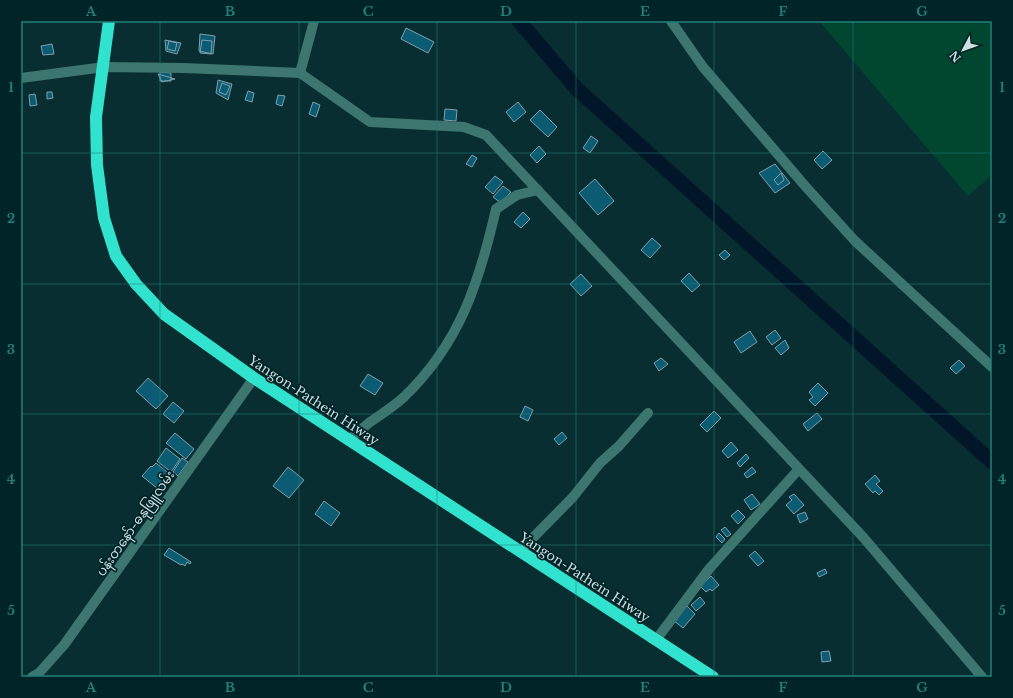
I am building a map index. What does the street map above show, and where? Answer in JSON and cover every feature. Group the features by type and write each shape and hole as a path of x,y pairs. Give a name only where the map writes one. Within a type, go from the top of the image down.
{"highway":[{"name":"Yangon-Pathein Hiway","path":"110,21 96,117 96,165 104,218 116,256 136,284 164,314 254,378 713,677"}],"street":[{"path":"300,73 314,21"},
{"path":"671,21 703,67 806,187 855,241 992,367"},
{"path":"21,78 104,67 184,68 300,73 370,122 464,127 486,135 863,537 982,677"},
{"path":"349,440 369,423 392,408 424,377 440,356 470,300 488,244 496,209 517,195 538,190"},
{"name":"ပန်းတနော်-ဓနုဖြူလမ်း","path":"32,677 39,673 64,645 254,378"},
{"path":"520,551 573,497 600,463 619,446 648,413"},
{"path":"656,640 709,569 799,469"}],"green space":[{"path":"819,21 992,21 992,175 968,196"}],"building":[{"path":"406,28 434,42 428,53 401,39"},
{"path":"200,34 215,36 213,54 199,51"},
{"path":"165,40 181,43 177,54 166,51"},
{"path":"202,40 212,41 211,54 200,53"},
{"path":"169,41 177,43 175,51 167,49"},
{"path":"52,44 54,54 43,55 41,46"},
{"path":"160,72 171,73 171,81 160,81"},
{"path":"158,74 175,79 162,82"},
{"path":"218,80 232,84 228,100 216,93"},
{"path":"222,83 230,86 226,95 219,92"},
{"path":"248,91 254,93 252,102 245,100"},
{"path":"47,92 52,92 53,98 47,99"},
{"path":"35,94 37,105 30,106 29,95"},
{"path":"278,95 285,96 282,106 276,104"},
{"path":"313,102 320,105 316,117 309,114"},
{"path":"518,102 526,112 514,122 506,112"},
{"path":"445,109 457,110 456,121 444,120"},
{"path":"540,110 557,127 548,137 530,120"},
{"path":"591,136 598,141 590,153 583,148"},
{"path":"539,146 546,154 537,163 530,155"},
{"path":"823,151 832,160 822,169 814,160"},
{"path":"472,155 477,158 472,167 466,164"},
{"path":"775,164 790,183 775,193 759,173"},
{"path":"781,173 784,180 778,185 774,180"},
{"path":"495,176 503,182 493,194 485,187"},
{"path":"595,179 614,201 598,215 579,193"},
{"path":"503,186 511,192 501,203 493,197"},
{"path":"523,212 530,219 521,228 514,222"},
{"path":"652,238 661,246 650,258 641,250"},
{"path":"725,250 730,255 724,260 719,255"},
{"path":"689,273 700,285 692,292 681,281"},
{"path":"581,274 592,286 581,296 570,284"},
{"path":"775,330 781,338 772,345 766,337"},
{"path":"750,331 757,342 741,353 734,342"},
{"path":"785,340 789,348 781,355 775,348"},
{"path":"661,358 668,364 659,371 654,363"},
{"path":"959,360 965,366 956,374 950,368"},
{"path":"368,374 383,383 375,395 360,386"},
{"path":"148,378 168,396 156,409 136,391"},
{"path":"818,383 828,393 815,406 809,400 813,397 809,392"},
{"path":"173,402 184,411 174,423 163,414"},
{"path":"525,406 533,410 528,421 520,417"},
{"path":"714,411 721,418 707,432 700,425"},
{"path":"817,413 822,419 808,431 803,424"},
{"path":"562,432 567,438 559,445 554,439"},
{"path":"175,433 194,449 186,459 166,443"},
{"path":"731,442 738,450 728,458 722,451"},
{"path":"166,448 180,459 171,472 157,461"},
{"path":"746,454 749,458 740,467 737,463"},
{"path":"182,458 188,462 178,476 173,472"},
{"path":"156,463 173,477 162,490 160,488 158,489 142,476 151,466 152,467"},
{"path":"288,467 304,480 289,498 273,486"},
{"path":"752,467 756,472 747,478 744,474"},
{"path":"875,475 880,481 876,484 883,491 879,495 875,491 873,493 865,484"},
{"path":"752,494 760,504 751,510 744,500"},
{"path":"794,494 804,505 794,514 786,505 792,500 789,497"},
{"path":"324,501 340,513 331,526 315,514"},
{"path":"738,510 745,517 738,524 731,516"},
{"path":"805,512 808,519 800,523 797,515"},
{"path":"725,527 731,534 727,537 721,530"},
{"path":"719,533 725,539 722,543 716,537"},
{"path":"169,548 191,562 190,564 187,562 185,566 182,564 181,565 164,555"},
{"path":"755,551 764,561 758,566 749,556"},
{"path":"825,569 827,573 819,577 817,573"},
{"path":"711,576 719,585 712,591 710,589 706,592 700,586"},
{"path":"700,597 705,603 696,611 691,605"},
{"path":"686,605 695,614 683,628 673,620"},
{"path":"829,651 831,661 822,662 821,652"}],"waterway":[{"path":"519,21 577,89 992,462"}]}
